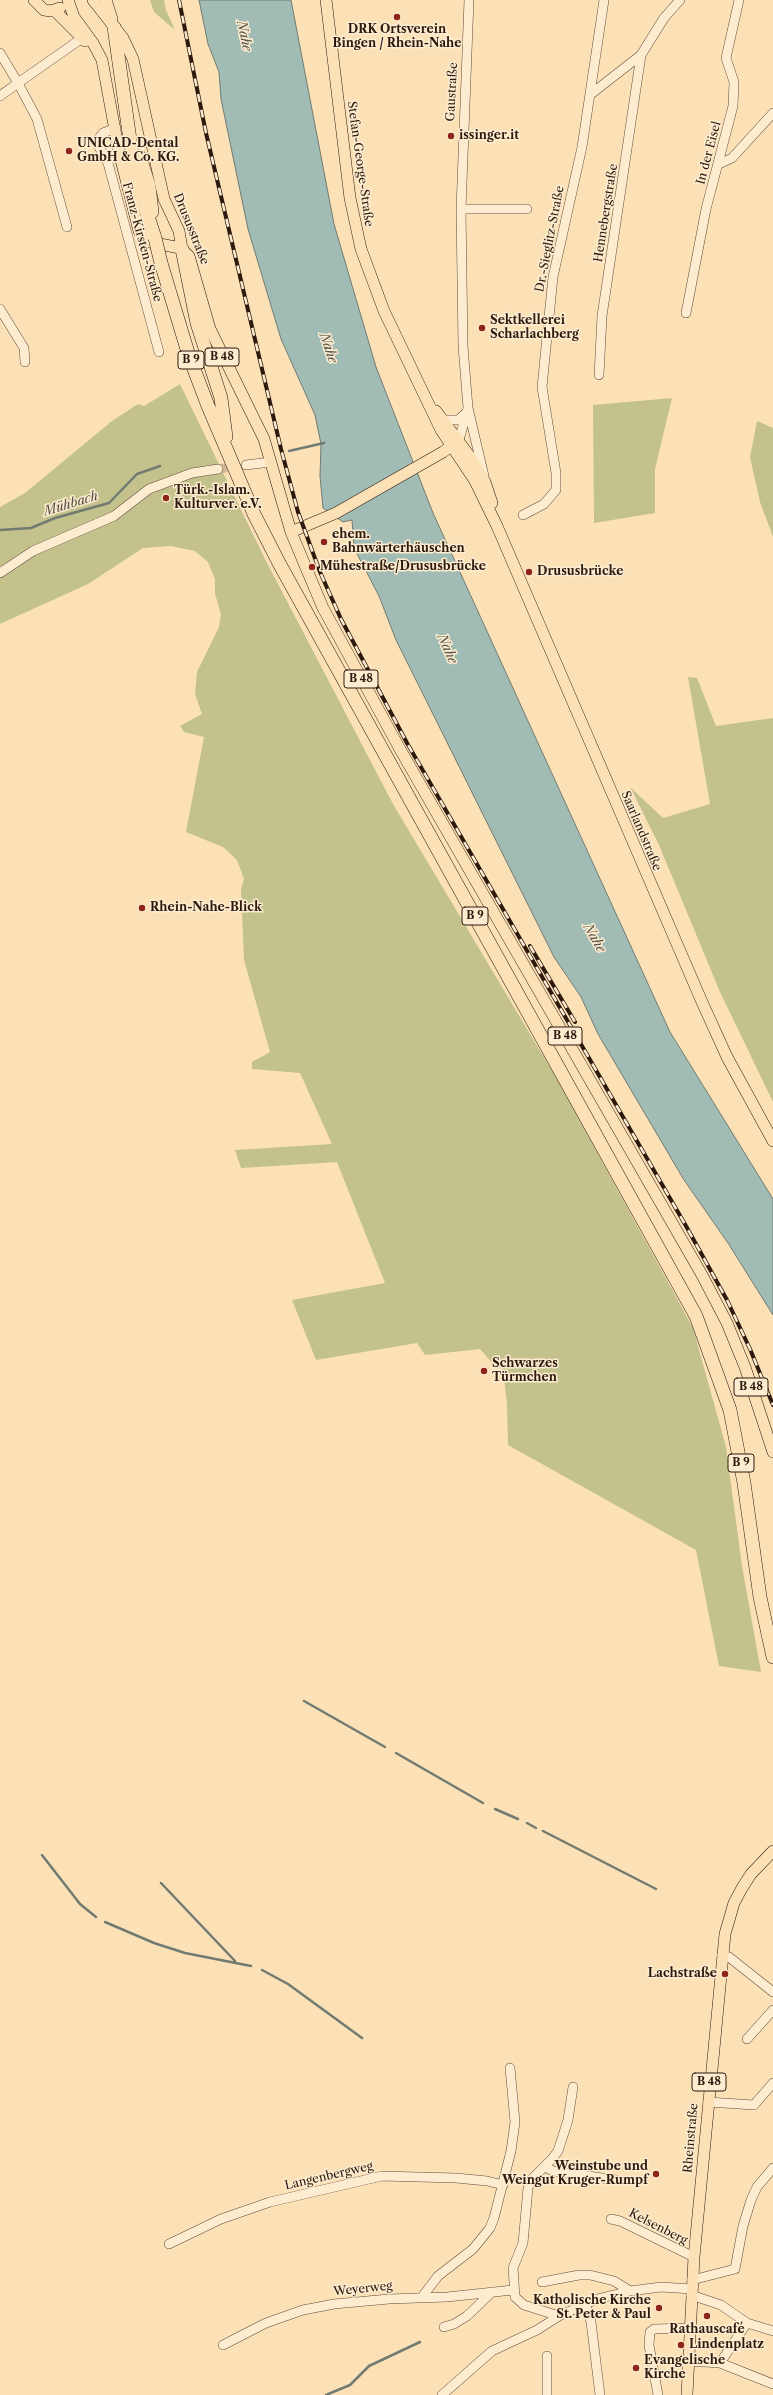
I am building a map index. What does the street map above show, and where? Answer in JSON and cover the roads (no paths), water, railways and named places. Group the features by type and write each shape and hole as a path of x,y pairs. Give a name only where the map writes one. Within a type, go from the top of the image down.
{"highway":[{"name":"B 9","path":"114,27 139,189 189,356 229,455 261,528 301,606 696,1316 730,1410 744,1483 760,1597 773,1657"},
{"path":"182,249 195,315 221,398 229,455"}],"main road":[{"path":"34,0 44,10 54,10 64,6 69,0"},
{"path":"69,0 74,17 102,60 120,152 139,231 150,242 182,249"},
{"path":"92,0 114,27"},
{"name":"Drususstraße","path":"106,0 114,27 128,47 133,59 164,199 179,231 182,249 191,259 216,345 264,439 271,462"},
{"name":"Stefan-George-Straße","path":"326,0 350,198 360,249 384,311 421,392 455,443"},
{"path":"54,10 79,36 95,48"},
{"name":"Stefan-George-Straße","path":"421,392 444,420 455,443"},
{"path":"291,532 336,514 435,457 455,443"},
{"name":"Saarlandstraße","path":"455,443 484,482 497,526"},
{"name":"Saarlandstraße","path":"455,443 497,526 727,1057 773,1141"},
{"name":"B 48","path":"271,462 291,532 323,608 344,648 702,1275 726,1323 745,1367 773,1452"},
{"name":"Rheinstraße","path":"687,2395 694,2257 722,1955 726,1928 734,1903 751,1874 773,1851"}],"street":[{"name":"Gaustraße","path":"469,0 461,209 463,346 468,410 473,425 484,482"},
{"name":"Dr.-Sieglitz-Straße","path":"523,515 544,504 556,490 556,473 542,387 553,277 582,147 604,0"},
{"path":"591,94 641,55 664,18 680,0"},
{"name":"In der Eisel","path":"686,313 706,209 733,106 734,82 726,58 739,0"},
{"path":"0,96 78,41"},
{"path":"0,53 37,119 67,227"},
{"name":"Hennebergstraße","path":"599,375 602,316 631,131 641,55"},
{"path":"719,164 732,158 773,113"},
{"name":"Franz-Kirsten-Straße","path":"116,128 102,133 99,138 98,145 108,163 159,352"},
{"path":"461,209 527,209"},
{"path":"0,309 24,348 25,362"},
{"name":"Gaustraße","path":"455,443 468,410"},
{"path":"444,420 458,420 468,410"},
{"path":"455,443 471,435 473,425"},
{"path":"246,465 271,462"},
{"path":"0,573 33,552 114,516 149,489 192,473 218,469"},
{"path":"722,1955 728,1957 773,1992"},
{"path":"747,2040 773,2010"},
{"path":"422,2297 438,2276 473,2249 483,2237 494,2218 503,2185 515,2122 510,2068"},
{"path":"708,2102 754,2106 773,2083"},
{"path":"559,2316 520,2303 513,2290 513,2268 523,2243 528,2188 531,2180 545,2167 558,2151 564,2136 573,2087"},
{"path":"545,2167 553,2171 616,2180"},
{"path":"442,2395 492,2351 537,2330 559,2316 585,2303 630,2291 661,2287 692,2288 735,2269 743,2226 751,2200 757,2187 773,2168"},
{"name":"Langenbergweg","path":"169,2244 221,2219 270,2202 382,2176 410,2175 456,2178 488,2181 503,2185"},
{"name":"Kelsenberg","path":"611,2219 620,2221 694,2257"},
{"path":"542,2282 579,2275 590,2275 614,2281 630,2291"},
{"path":"692,2288 721,2305 746,2323 773,2331"},
{"name":"Weyerweg","path":"223,2345 266,2323 303,2310 334,2304 422,2297 447,2297 513,2290"},
{"path":"444,2327 454,2324 467,2316 492,2292"},
{"path":"585,2303 591,2322 600,2395"},
{"path":"720,2363 746,2323"},
{"path":"658,2395 649,2344 650,2332 654,2329 690,2328"},
{"path":"547,2356 547,2395"},
{"path":"689,2361 720,2363 743,2370 773,2384"}],"water":[{"name":"Nahe","path":"199,0 291,0 334,224 376,367 433,513 670,1032 773,1199 773,1315 728,1243 684,1180 598,1034 581,997 554,957 396,640 379,596 354,548 352,520 343,522 323,508 320,476 321,444 315,415 281,339 248,229 221,99 219,72 208,44"}],"waterway":[{"name":"Mühbach","path":"289,451 324,443"},
{"name":"Mühbach","path":"0,530 31,528 55,518 109,503 137,474 160,466"},
{"path":"304,1701 385,1747"},
{"path":"396,1753 483,1803"},
{"path":"495,1809 518,1819"},
{"path":"527,1823 536,1828"},
{"path":"543,1831 656,1889"},
{"path":"42,1855 80,1904 96,1917"},
{"path":"161,1883 235,1961"},
{"path":"105,1922 154,1943 185,1953 251,1966"},
{"path":"262,1970 288,1984 362,2038"},
{"path":"326,2395 350,2385 369,2366 420,2342"}],"tunnel":[{"path":"218,469 239,466"}],"railway":[{"path":"179,0 206,133 281,449 298,512 320,572 341,619 407,743 686,1226 727,1300 750,1349 773,1405"},
{"path":"530,946 575,1022"}],"place":[{"name":"DRK Ortsverein Bingen / Rhein-Nahe","path":"397,17"},
{"name":"issinger.it","path":"451,136"},
{"name":"UNICAD-Dental GmbH & Co. KG.","path":"69,151"},
{"name":"Sektkellerei Scharlachberg","path":"482,328"},
{"name":"Türk.-Islam. Kulturver. e.V.","path":"166,498"},
{"name":"ehem. Bahnwärterhäuschen","path":"324,542"},
{"name":"Mühestraße/Drususbrücke","path":"312,567"},
{"name":"Drususbrücke","path":"529,572"},
{"name":"Rhein-Nahe-Blick","path":"142,908"},
{"name":"Schwarzes Türmchen","path":"484,1371"},
{"name":"Lachstraße","path":"725,1974"},
{"name":"Weinstube und Weingut Kruger-Rumpf","path":"656,2174"},
{"name":"Katholische Kirche St. Peter & Paul","path":"659,2308"},
{"name":"Rathauscafé","path":"707,2316"},
{"name":"Lindenplatz","path":"681,2345"},
{"name":"Evangelische Kirche","path":"636,2368"}]}
